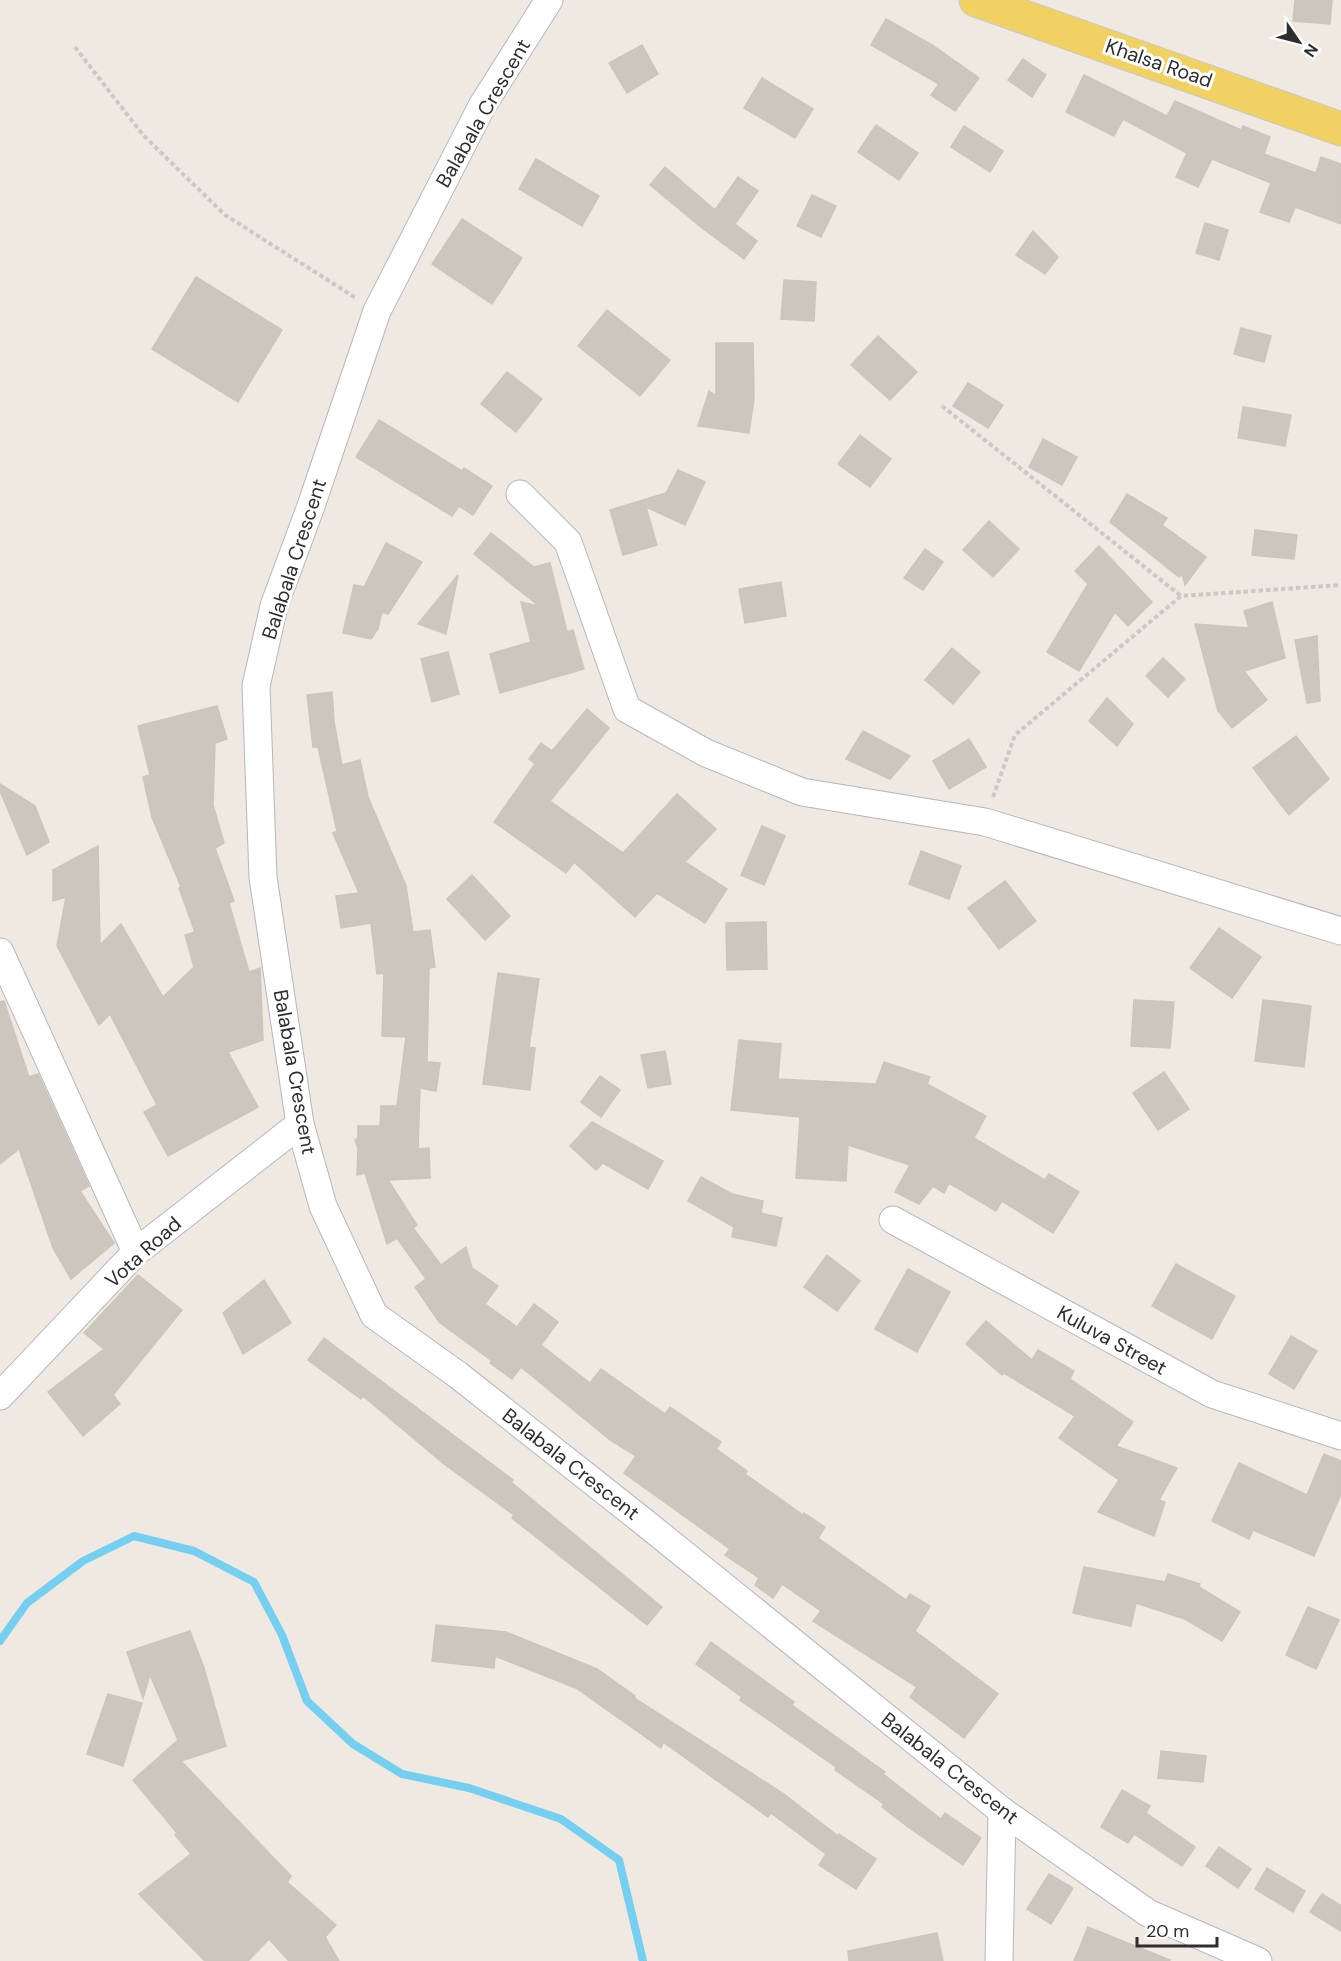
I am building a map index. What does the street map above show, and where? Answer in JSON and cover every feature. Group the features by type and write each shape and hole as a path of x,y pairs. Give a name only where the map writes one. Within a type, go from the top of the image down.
{"main road":[{"name":"Khalsa Road","path":"976,0 1341,129"}],"street":[{"name":"Balabala Crescent","path":"549,0 482,106 377,311 311,506 274,606 256,686 263,877 300,1124 323,1206 374,1315 458,1375 589,1478 1002,1811 1148,1913 1258,1961"},
{"path":"520,494 568,542 627,709 706,753 802,792 985,822 1341,932"},
{"path":"0,952 136,1252"},
{"name":"Vota Road","path":"0,1396 136,1252 300,1124"},
{"name":"Kuluva Street","path":"893,1220 1212,1394 1341,1436"},
{"path":"999,1961 1002,1811"}],"path":[{"path":"75,48 143,135 225,214 377,311"},
{"path":"942,405 1181,596"},
{"path":"985,822 1015,735 1181,596 1341,585"}],"building":[{"path":"1295,0 1332,0 1330,24 1293,21"},
{"path":"886,19 932,45 979,78 955,111 931,95 939,84 871,45"},
{"path":"642,45 658,74 627,93 609,63"},
{"path":"1023,59 1046,75 1032,97 1008,80"},
{"path":"1084,75 1167,116 1175,101 1241,130 1243,126 1270,137 1264,154 1316,173 1321,157 1341,164 1341,224 1295,207 1289,222 1260,212 1271,183 1212,159 1198,187 1176,177 1187,153 1123,119 1114,136 1066,112"},
{"path":"762,78 813,109 795,138 744,108"},
{"path":"876,125 918,153 899,180 858,152"},
{"path":"964,126 1003,151 990,172 951,147"},
{"path":"536,159 599,196 582,226 519,189"},
{"path":"665,167 715,210 738,177 758,191 735,224 757,241 744,259 650,185"},
{"path":"812,195 836,206 821,237 797,226"},
{"path":"462,219 522,258 492,304 432,264"},
{"path":"1205,223 1228,230 1219,260 1196,253"},
{"path":"1033,231 1058,257 1045,274 1016,255"},
{"path":"196,277 282,330 238,402 152,349"},
{"path":"784,280 816,282 814,321 781,319"},
{"path":"607,310 670,360 640,396 578,346"},
{"path":"1241,328 1271,336 1264,362 1234,354"},
{"path":"878,336 917,372 890,400 851,365"},
{"path":"716,343 753,343 754,399 749,433 698,426 709,391 716,396"},
{"path":"507,372 542,399 516,432 481,404"},
{"path":"968,383 1003,405 988,428 953,406"},
{"path":"1243,407 1291,415 1285,446 1238,438"},
{"path":"379,420 462,471 464,468 492,486 473,515 459,506 452,516 356,457"},
{"path":"860,435 891,459 870,487 838,464"},
{"path":"1043,439 1077,457 1062,485 1029,467"},
{"path":"678,470 705,482 685,525 646,507 657,545 623,555 610,510 666,493"},
{"path":"1127,494 1167,518 1162,525 1206,557 1185,585 1182,574 1179,577 1110,522"},
{"path":"989,521 1019,549 993,577 963,550"},
{"path":"1255,530 1297,535 1294,559 1252,555"},
{"path":"491,533 534,567 550,563 567,632 573,630 584,669 500,693 490,654 531,642 521,602 539,606 474,554"},
{"path":"386,543 422,562 388,614 382,612 378,629 371,639 343,633 354,585 364,587"},
{"path":"1099,546 1152,602 1128,626 1115,612 1079,671 1047,652 1088,584 1075,571"},
{"path":"925,549 943,562 923,590 904,578"},
{"path":"458,575 446,634 418,624"},
{"path":"781,582 786,616 745,623 739,589"},
{"path":"1272,602 1285,658 1244,671 1267,700 1232,728 1218,711 1195,624 1249,628 1244,611"},
{"path":"1317,636 1320,701 1307,703 1295,640"},
{"path":"952,648 980,672 953,704 925,680"},
{"path":"448,652 459,694 432,702 421,659"},
{"path":"1163,658 1185,679 1168,697 1146,676"},
{"path":"332,692 334,722 342,765 360,760 368,797 406,886 413,932 430,930 435,967 429,968 427,1062 440,1063 436,1091 420,1088 418,1149 429,1148 430,1178 388,1180 417,1225 413,1228 441,1265 466,1247 472,1268 498,1286 485,1304 517,1327 534,1304 558,1322 541,1345 590,1383 601,1369 665,1414 670,1407 721,1442 716,1449 747,1471 745,1474 803,1515 804,1513 825,1527 818,1538 906,1600 910,1594 930,1606 915,1631 998,1694 964,1738 910,1697 917,1687 813,1621 821,1611 782,1584 773,1598 755,1585 759,1578 725,1555 730,1549 624,1473 636,1456 610,1440 521,1367 512,1379 490,1363 492,1361 439,1322 415,1287 426,1279 397,1238 387,1244 365,1173 357,1175 358,1149 355,1140 358,1138 358,1126 380,1126 381,1106 397,1106 406,1037 382,1036 384,973 377,974 371,923 341,928 336,896 359,893 333,833 337,831 318,747 313,747 307,695"},
{"path":"1107,698 1133,724 1117,746 1089,721"},
{"path":"217,706 227,739 215,743 213,805 224,843 215,848 234,901 229,903 249,972 260,968 263,1040 228,1052 258,1107 168,1156 144,1112 157,1105 110,1014 99,1025 57,946 66,897 53,901 53,870 98,846 100,945 121,924 163,997 194,967 185,935 195,932 179,888 181,887 152,817 143,777 150,775 138,726"},
{"path":"587,709 609,728 550,801 623,853 677,794 716,829 685,862 727,889 705,923 657,893 635,917 574,862 566,873 494,822 535,764 529,759 541,743 552,751"},
{"path":"863,731 910,756 890,779 846,759"},
{"path":"1296,736 1329,779 1289,815 1253,768"},
{"path":"969,739 986,767 949,789 933,761"},
{"path":"0,784 35,806 49,842 27,855 0,791"},
{"path":"762,826 785,836 764,885 741,875"},
{"path":"921,851 961,866 949,899 909,884"},
{"path":"472,875 510,916 485,940 447,899"},
{"path":"1005,881 1036,921 999,949 968,908"},
{"path":"766,922 767,969 727,970 726,923"},
{"path":"1219,928 1261,957 1232,998 1190,968"},
{"path":"498,973 539,979 529,1047 535,1048 530,1090 483,1084"},
{"path":"1134,1000 1174,1002 1170,1048 1131,1046"},
{"path":"1263,1000 1311,1006 1304,1067 1255,1061"},
{"path":"4,1001 29,1077 38,1074 89,1186 80,1191 114,1243 71,1279 53,1248 19,1149 0,1164 0,1002"},
{"path":"739,1040 781,1044 778,1079 876,1084 884,1062 930,1077 927,1084 986,1116 974,1138 1045,1180 1049,1174 1079,1192 1053,1233 1002,1201 996,1211 949,1183 944,1193 933,1186 919,1204 895,1192 910,1165 848,1145 846,1181 796,1178 800,1117 731,1110"},
{"path":"665,1051 671,1084 648,1088 641,1055"},
{"path":"1164,1072 1189,1109 1158,1130 1133,1093"},
{"path":"600,1076 620,1090 601,1117 581,1102"},
{"path":"592,1122 663,1161 648,1189 603,1163 596,1170 570,1146"},
{"path":"701,1177 732,1194 763,1201 761,1213 782,1218 776,1246 732,1237 734,1227 688,1201"},
{"path":"827,1255 860,1281 837,1311 804,1287"},
{"path":"1176,1264 1235,1296 1212,1339 1152,1306"},
{"path":"908,1269 950,1292 917,1352 875,1329"},
{"path":"138,1275 182,1310 113,1395 120,1404 83,1436 48,1392 104,1349 84,1333"},
{"path":"264,1280 291,1323 243,1354 223,1313"},
{"path":"986,1321 1032,1360 1038,1350 1074,1371 1070,1379 1133,1422 1116,1446 1177,1468 1159,1500 1165,1502 1154,1536 1098,1512 1119,1480 1059,1438 1075,1416 1004,1373 1002,1375 966,1344"},
{"path":"1291,1336 1317,1351 1294,1389 1269,1374"},
{"path":"324,1338 513,1480 511,1482 662,1607 647,1625 512,1518 514,1515 444,1464 363,1396 361,1399 308,1360"},
{"path":"1324,1454 1341,1461 1341,1494 1314,1556 1253,1530 1249,1539 1212,1521 1239,1463 1307,1495"},
{"path":"1084,1567 1165,1582 1168,1574 1200,1584 1199,1587 1240,1612 1222,1641 1185,1619 1136,1603 1131,1626 1073,1613"},
{"path":"1308,1607 1339,1620 1316,1669 1286,1655"},
{"path":"436,1625 506,1632 597,1669 635,1696 634,1698 784,1794 838,1836 839,1834 876,1859 856,1889 819,1865 826,1854 771,1813 768,1817 663,1742 661,1748 576,1688 495,1656 494,1668 432,1661"},
{"path":"190,1631 204,1668 226,1746 181,1761 291,1876 287,1882 336,1925 325,1937 339,1961 289,1961 269,1939 248,1961 205,1961 139,1894 191,1854 175,1835 177,1833 133,1780 178,1740 150,1675 143,1698 127,1652"},
{"path":"711,1642 794,1702 792,1705 885,1772 883,1774 941,1819 945,1813 981,1838 963,1865 908,1827 882,1807 884,1804 835,1770 836,1767 740,1700 742,1697 696,1664"},
{"path":"108,1694 142,1703 123,1766 87,1754"},
{"path":"1161,1751 1206,1756 1203,1782 1158,1778"},
{"path":"1122,1790 1150,1806 1146,1813 1195,1847 1182,1866 1134,1834 1128,1843 1101,1827"},
{"path":"1219,1847 1251,1869 1238,1888 1206,1866"},
{"path":"1267,1868 1305,1891 1293,1912 1255,1889"},
{"path":"1049,1874 1073,1888 1051,1924 1027,1909"},
{"path":"1322,1894 1341,1906 1341,1931 1310,1912"},
{"path":"1088,1927 1170,1960 1074,1961"},
{"path":"937,1933 943,1961 849,1961 848,1951"}],"waterway":[{"path":"0,1641 27,1603 83,1561 134,1536 194,1551 254,1582 282,1635 307,1701 353,1744 402,1774 469,1788 561,1819 619,1860 643,1961"}]}
